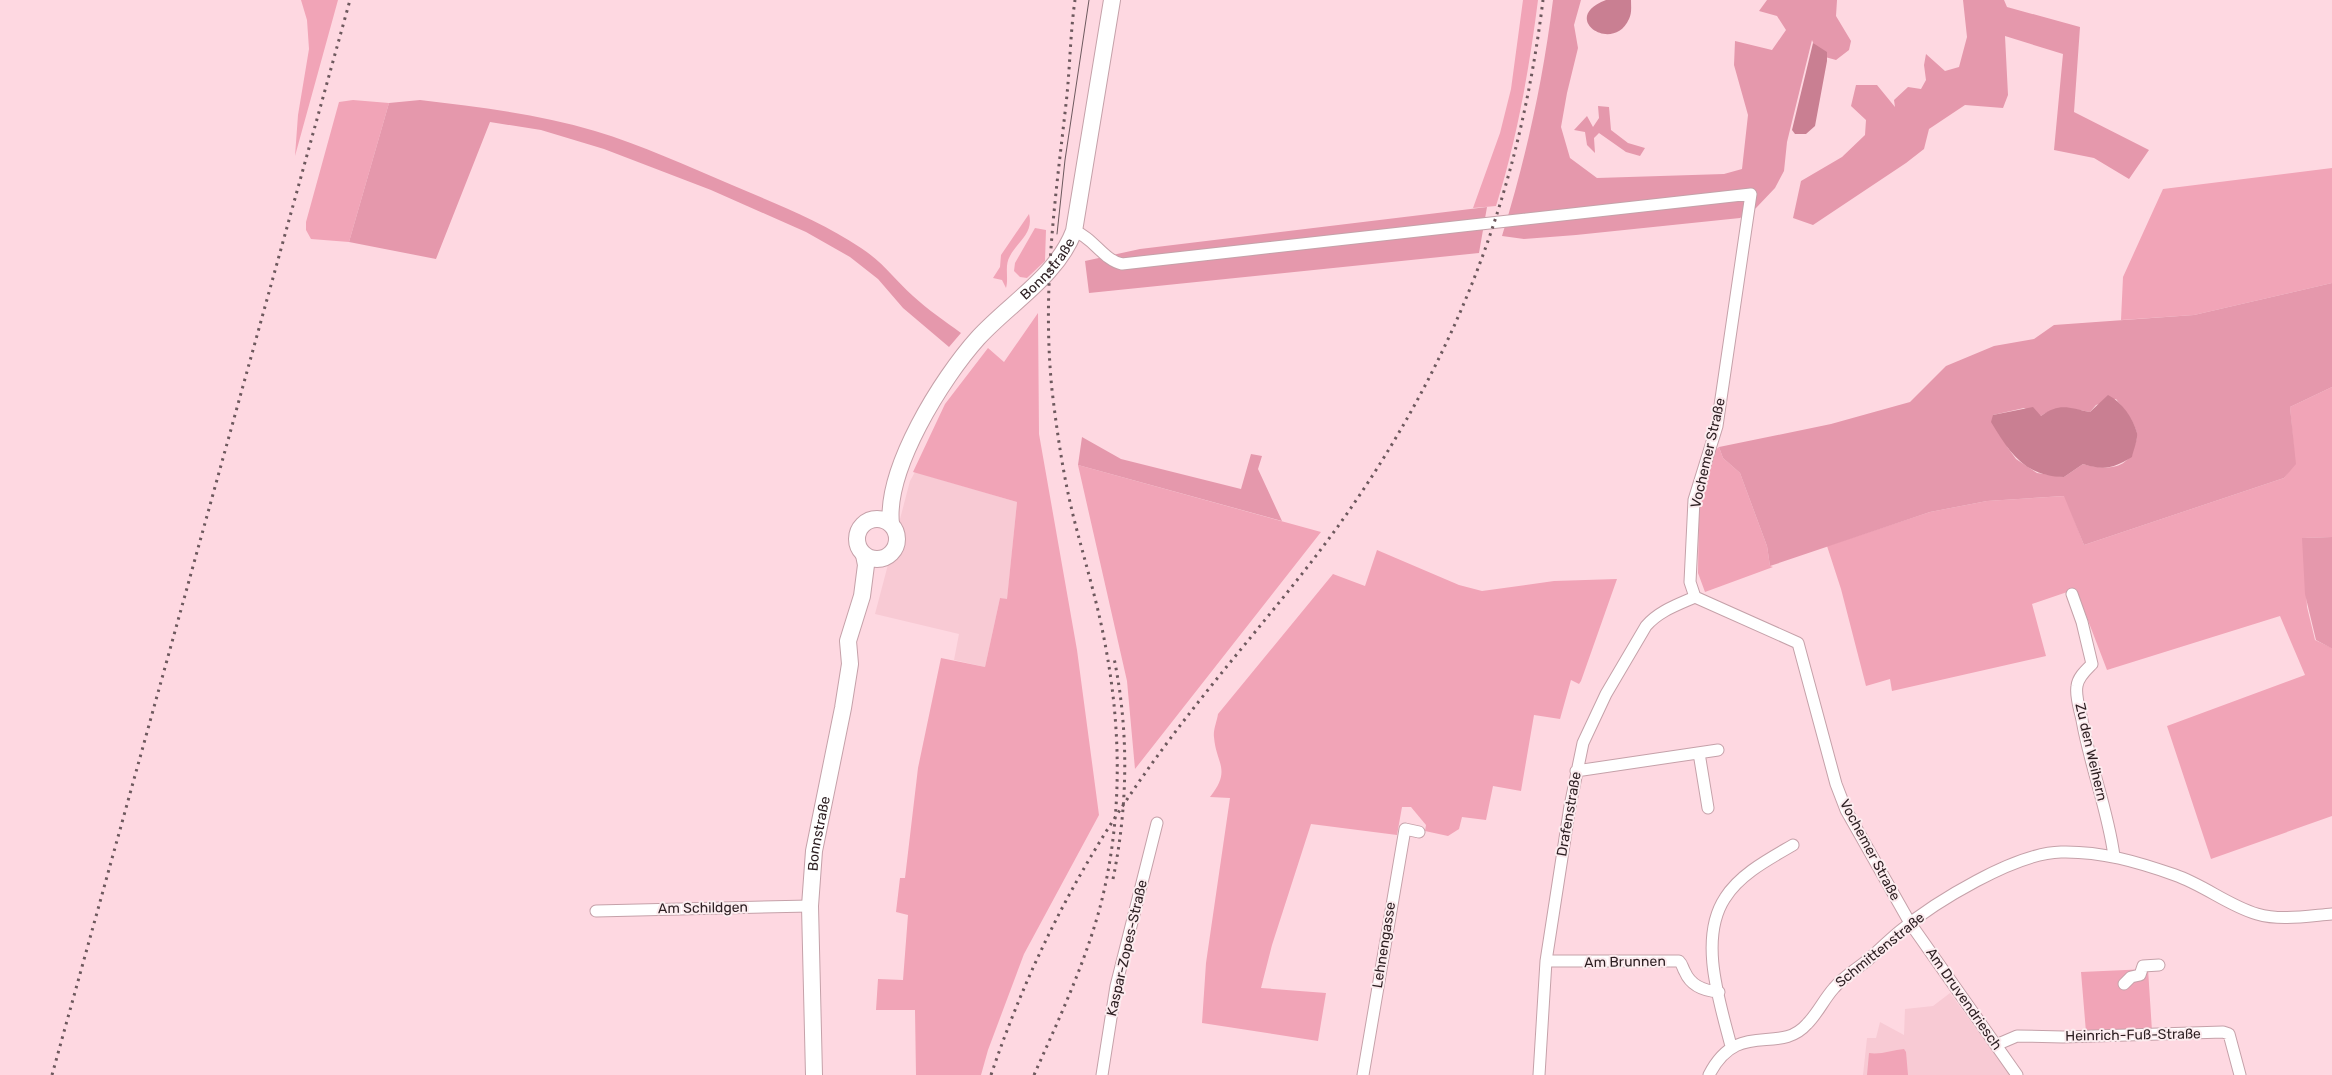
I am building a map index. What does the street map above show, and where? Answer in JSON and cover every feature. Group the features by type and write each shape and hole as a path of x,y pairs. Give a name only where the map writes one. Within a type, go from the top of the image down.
{"main road":[{"name":"Bonnstraße","path":"892,524 892,497 912,443 936,395 978,338 1063,255 1074,230 1112,0"},
{"name":"Bonnstraße","path":"872,519 892,497"},
{"path":"872,519 886,520 892,524 896,530 897,544 890,554 885,558 874,559 864,555 857,544 856,538 861,526 872,519"},
{"name":"Bonnstraße","path":"814,1075 810,906 814,851 850,664 848,641 862,596 866,565 864,555"},
{"name":"Bonnstraße","path":"862,596 885,558"}],"street":[{"name":"Vochemer Straße","path":"1074,230 1091,240 1115,263 1122,264 1751,194 1717,426 1694,500 1690,582 1695,597 1798,644 1836,784 1846,810 1910,923"},
{"name":"Zu den Weihern","path":"2072,594 2082,622 2092,664 2080,677 2077,686 2078,702 2085,740 2106,816 2114,856"},
{"name":"Drafenstraße","path":"1539,1075 1546,961 1576,771 1583,743 1606,694 1646,626 1653,618 1664,611 1695,597"},
{"path":"1576,771 1718,750"},
{"path":"1699,753 1708,808"},
{"name":"Kaspar-Zopes-Straße","path":"1102,1075 1116,986 1157,823"},
{"name":"Lehnengasse","path":"1363,1075 1405,829 1419,832"},
{"path":"1709,1075 1718,1060 1731,1046 1712,952 1713,924 1724,898 1745,876 1793,845"},
{"name":"Schmittenstraße","path":"1731,1046 1792,1034 1805,1027 1839,982 1910,923 1980,879 2018,862 2060,852 2114,856 2185,878 2258,914 2272,917 2332,914"},
{"name":"Am Schildgen","path":"596,911 810,906"},
{"name":"Am Druvendriesch","path":"1910,923 2017,1075"},
{"name":"Am Brunnen","path":"1546,961 1679,961 1690,980 1698,987 1708,991 1719,992"},
{"path":"2124,984 2130,977 2140,975 2143,966 2159,965"},
{"name":"Heinrich-Fuß-Straße","path":"1996,1045 2017,1036 2073,1037 2223,1032 2229,1034 2232,1040 2240,1075"}],"shaded area":[{"path":"301,0 338,0 295,156 298,115 309,49 307,20"},
{"path":"1523,0 1538,0 1531,52 1510,155 1496,206 1473,208 1500,133 1511,89"},
{"path":"1553,0 1581,0 1574,25 1578,48 1561,127 1570,158 1597,178 1724,174 1742,169 1748,115 1734,65 1735,41 1772,50 1786,30 1777,16 1759,11 1767,0 1837,0 1836,16 1851,41 1849,50 1836,60 1818,55 1812,40 1787,142 1784,171 1775,188 1756,208 1740,218 1524,239 1502,236 1519,178 1533,119"},
{"path":"1606,0 1631,0 1629,19 1621,29 1612,34 1602,34 1594,30 1588,23 1587,16 1593,7"},
{"path":"1963,0 2004,0 2007,7 2080,27 2074,112 2149,150 2129,179 2094,158 2054,150 2063,54 2005,36 2008,95 2003,108 1965,105 1929,129 1924,149 1813,225 1793,218 1801,181 1842,157 1865,135 1866,120 1851,106 1856,85 1877,85 1895,107 1894,100 1908,87 1921,89 1926,80 1924,65 1926,54 1945,71 1959,67 1967,37"},
{"path":"1813,43 1827,52 1815,126 1806,134 1795,134 1792,130"},
{"path":"353,100 389,103 349,242 311,239 306,230 306,222 339,102"},
{"path":"420,100 486,108 574,125 595,131 647,149 782,206 830,229 869,254 883,265 906,290 961,333 949,347 903,308 878,279 850,257 806,232 711,190 604,149 541,130 490,122 436,259 349,242 389,103"},
{"path":"1598,106 1609,107 1611,130 1628,143 1645,148 1640,156 1626,152 1599,133 1594,138 1595,153 1587,145 1585,132 1574,130 1587,116 1593,127 1599,118"},
{"path":"2332,168 2332,283 2194,315 2121,320 2123,277 2163,189"},
{"path":"1487,207 1479,253 1089,293 1085,261 1140,249"},
{"path":"1029,214 1030,221 1027,232 1008,260 1006,288 1002,280 993,278 1000,267 1001,255"},
{"path":"1035,228 1046,230 1045,261 1027,278 1020,277 1014,271 1015,263"},
{"path":"2332,283 2332,387 2290,407 2296,464 2284,478 2084,545 2064,496 1987,501 1930,512 1770,566 1767,546 1740,473 1723,458 1719,447 1831,424 1910,402 1946,366 1994,346 2034,339 2054,325 2194,315","holes":["2116,399 2126,411 2136,431 2137,439 2131,455 2126,461 2114,467 2106,468 2083,464 2064,477 2037,473 2016,459 2008,448 1993,415 2024,408 2041,416 2059,409 2090,412 2096,405"]},
{"path":"1038,313 1039,434 1077,650 1099,815 1024,954 988,1050 981,1075 916,1075 915,1010 876,1010 878,979 903,980 908,915 896,912 900,878 905,878 918,768 941,658 985,667 1000,598 1007,599 1017,502 913,472 945,404 988,348 1004,362"},
{"path":"2332,387 2332,537 2303,538 2307,607 2315,640 2332,648 2332,816 2211,859 2167,726 2305,675 2280,616 2107,670 2076,589 2032,604 2046,656 1892,691 1890,679 1866,686 1841,589 1827,546 1930,512 1987,501 2065,496 2084,545 2284,478 2295,463 2290,407"},
{"path":"2108,395 2126,411 2137,433 2132,457 2109,467 2103,468 2083,464 2064,477 2050,476 2038,472 2028,467 2012,453 1991,422 1993,415 2033,407 2041,416 2054,409 2065,407 2090,412"},
{"path":"1082,437 1121,459 1241,489 1251,454 1262,456 1258,469 1282,521 1078,465"},
{"path":"1719,447 1723,458 1740,473 1767,546 1770,566 1773,567 1705,592 1698,573 1699,501 1715,450"},
{"path":"1078,465 1321,532 1135,769 1127,681"},
{"path":"915,472 1017,502 1007,600 1000,598 985,667 954,660 959,634 875,614 910,481"},
{"path":"2332,537 2331,648 2316,640 2305,594 2302,538"},
{"path":"1377,550 1459,585 1482,591 1554,581 1617,579 1581,681 1579,684 1571,680 1560,719 1534,715 1521,791 1493,786 1486,820 1462,817 1459,829 1448,836 1425,831 1426,825 1411,807 1402,807 1397,835 1311,824 1272,945 1261,988 1326,993 1318,1041 1202,1023 1206,963 1230,798 1210,797 1217,787 1221,773 1214,737 1218,714 1333,574 1365,586"},
{"path":"2148,969 2152,1031 2086,1032 2081,972"},
{"path":"1950,993 2010,1075 1863,1075 1867,1038 1876,1038 1880,1022 1904,1035 1905,1009 1933,1006"},
{"path":"1904,1049 1906,1052 1908,1075 1867,1075 1869,1053"}],"tram line":[{"path":"1057,234 1065,160 1089,0"}],"railway":[{"path":"52,1075 350,0"},
{"path":"1034,1075 1078,974 1093,932 1107,879 1116,813 1117,747 1111,681 1099,615 1066,484 1054,406 1049,353 1048,317 1051,247 1075,0"},
{"path":"991,1075 1026,983 1046,940 1091,856 1116,815 1173,735 1334,532 1393,443 1426,384 1455,324 1480,263 1501,200 1519,135 1533,69 1543,0"},
{"path":"1113,879 1122,824 1125,768 1122,713 1114,658"}]}
